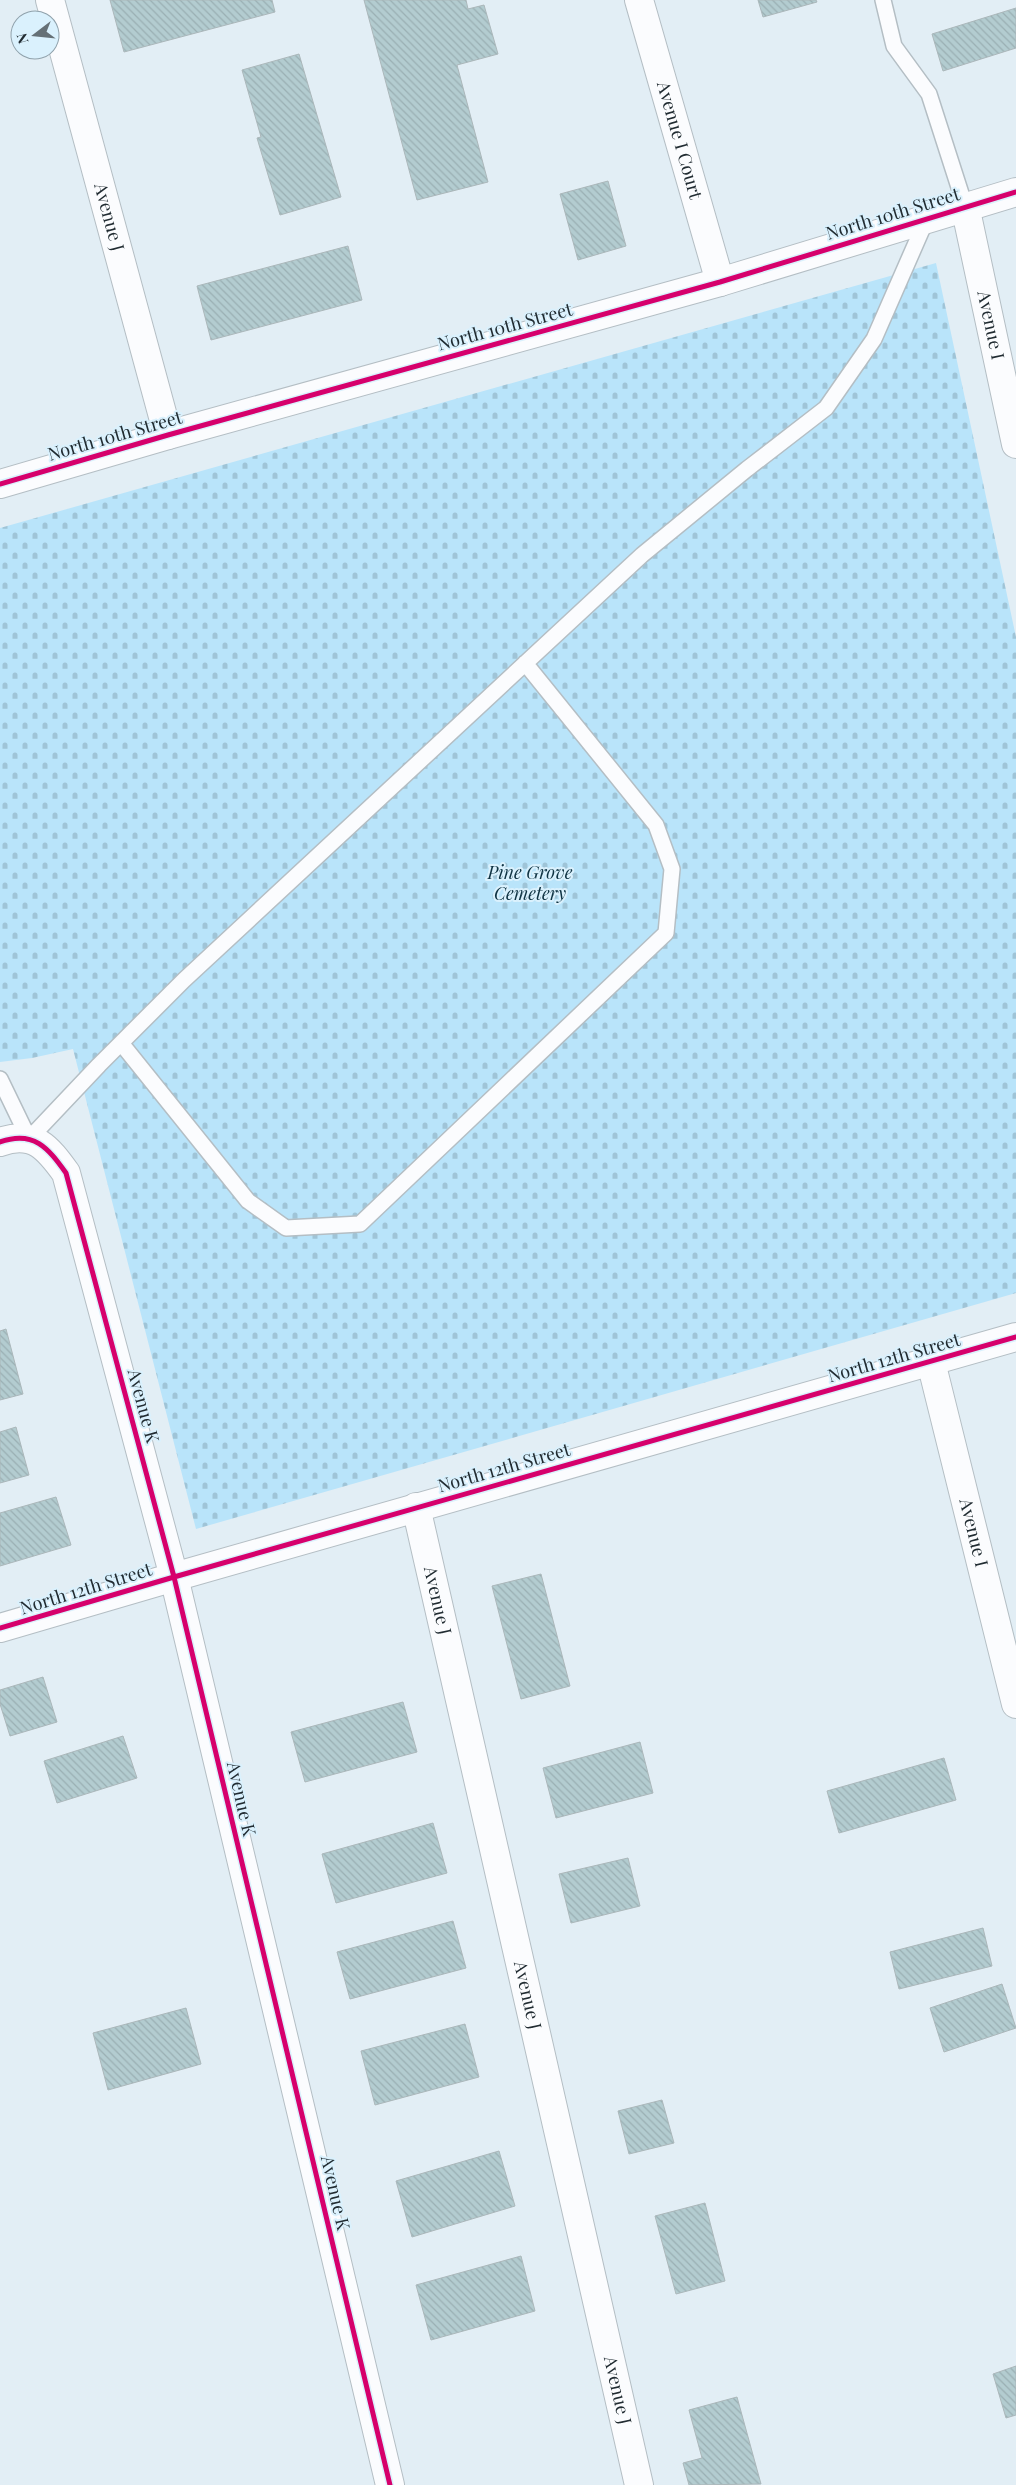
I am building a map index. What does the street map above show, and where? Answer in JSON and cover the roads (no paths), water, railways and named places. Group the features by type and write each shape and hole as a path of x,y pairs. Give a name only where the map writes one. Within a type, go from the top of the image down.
{"street":[{"name":"Avenue J","path":"50,0 168,435"},
{"name":"Avenue I Court","path":"639,0 720,282"},
{"name":"North 10th Street","path":"0,484 168,435 720,282 1016,192"},
{"name":"Avenue I","path":"965,206 1016,444"},
{"path":"0,1142 10,1138 29,1139"},
{"name":"Avenue K","path":"29,1139 49,1149 66,1173 174,1576 390,2485"},
{"name":"North 12th Street","path":"0,1628 174,1576 1016,1337"},
{"name":"Avenue I","path":"931,1362 1016,1704"},
{"name":"Avenue J","path":"416,1507 639,2485"}],"lane":[{"path":"883,0 894,46 929,94 965,206"},
{"path":"0,1079 29,1139 184,980 642,555 747,469 826,408 874,339 927,218"},
{"path":"121,1043 248,1201 286,1228 360,1224 666,932 672,869 656,825 525,663"}],"park label":[{"name":"Pine Grove Cemetery","path":"530,883"}]}
